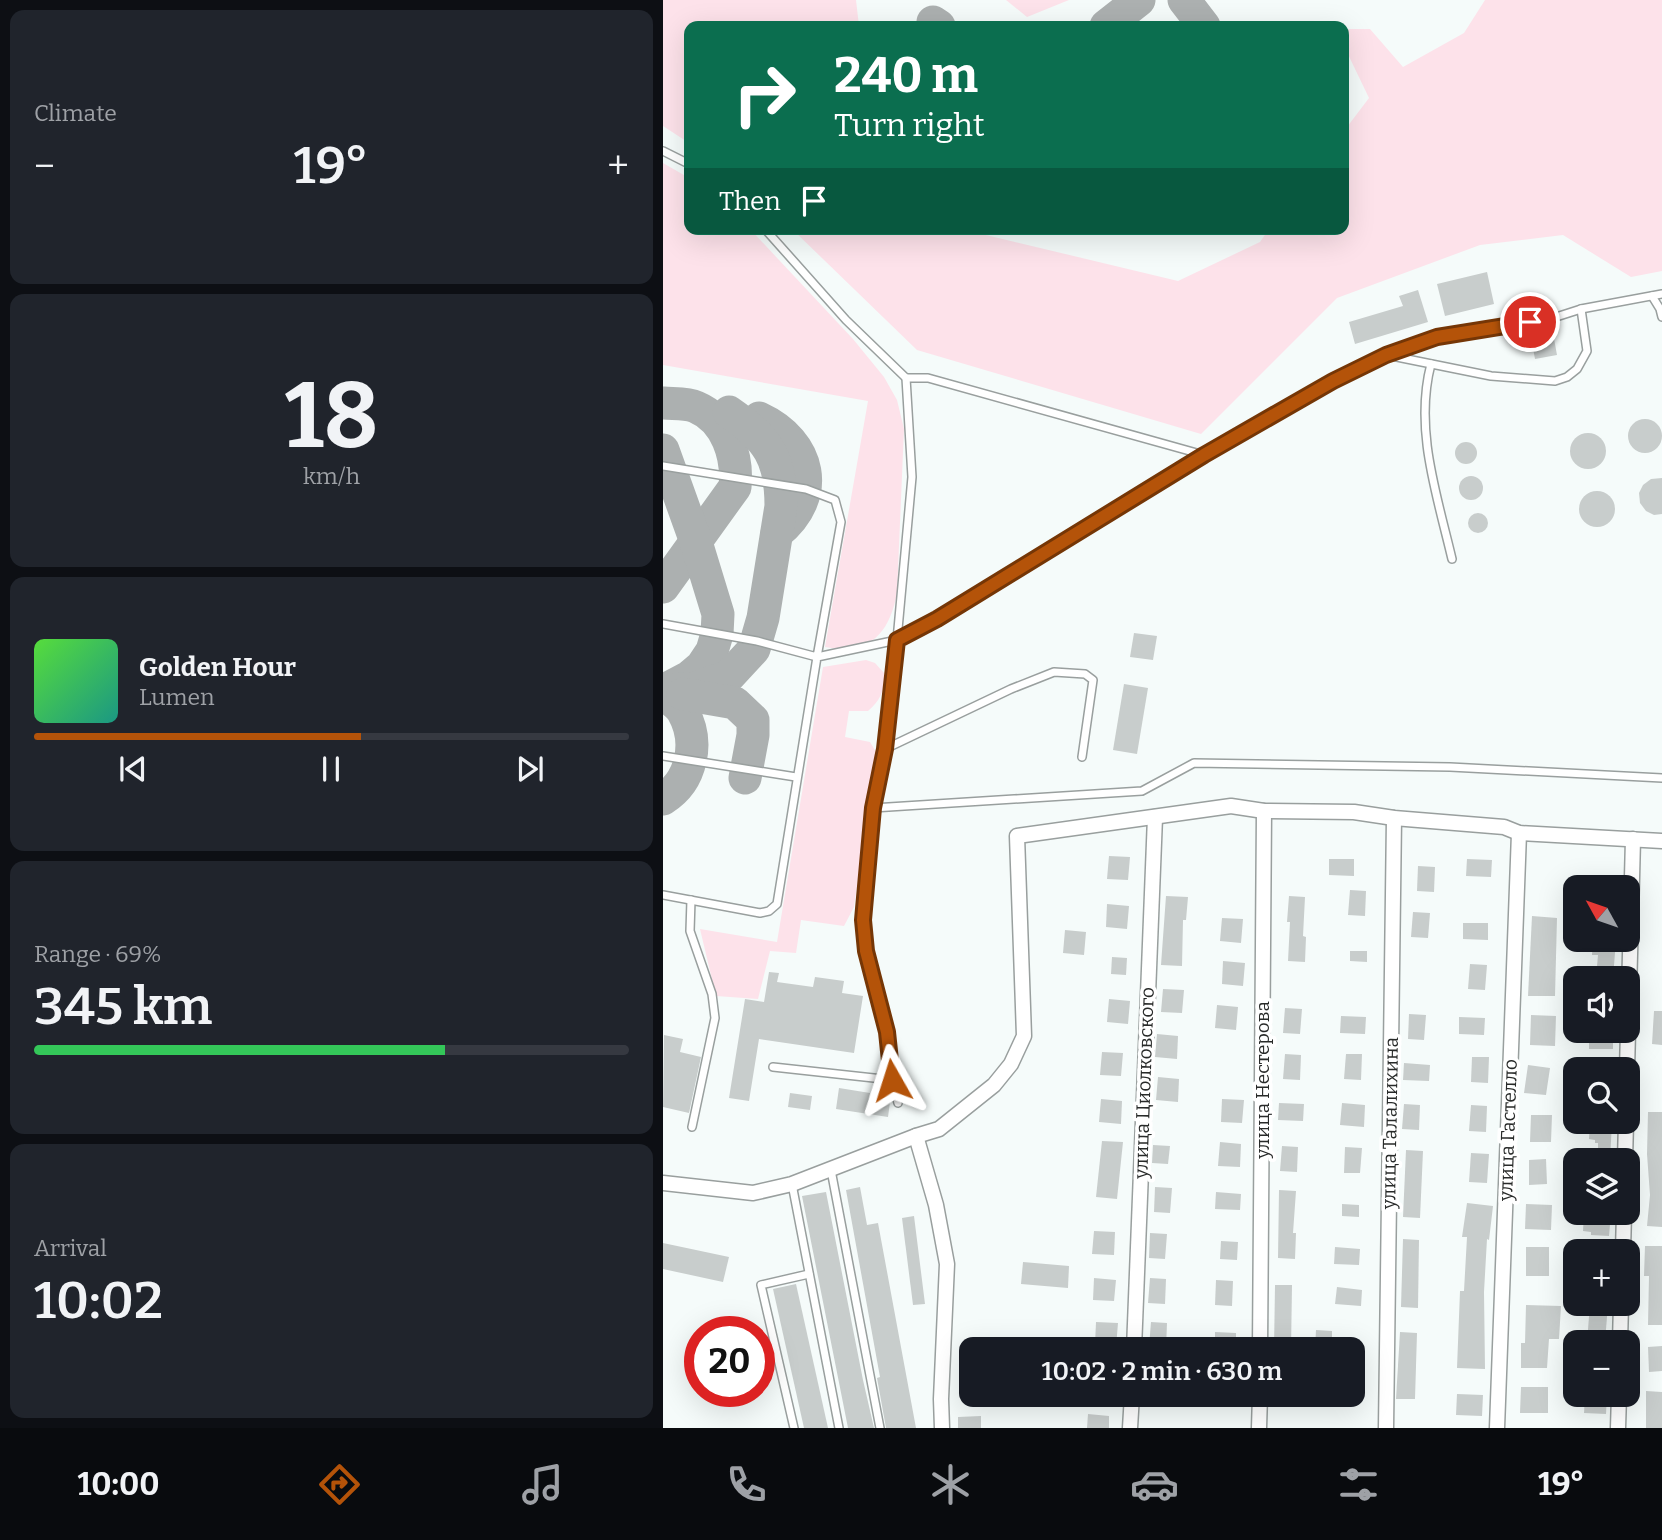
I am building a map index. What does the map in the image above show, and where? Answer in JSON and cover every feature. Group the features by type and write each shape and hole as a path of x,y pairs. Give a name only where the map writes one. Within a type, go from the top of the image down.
{"street":[{"path":"663,1184 753,1194 792,1184 939,1129 994,1085 1011,1064 1024,1036 1017,836 1231,806 1264,811 1354,812 1504,827 1519,833 1662,841"},
{"name":"улица Нестерова","path":"1260,1337 1264,811"},
{"name":"улица Циолковского","path":"1134,1337 1155,817"},
{"name":"улица Талалихина","path":"1386,1428 1394,818"},
{"name":"улица Гастелло","path":"1497,1428 1519,833"},
{"path":"1627,1057 1633,839"},
{"path":"916,1136 936,1205 947,1264 942,1428"},
{"path":"1130,1428 1131,1407"},
{"path":"1259,1428 1260,1407"},
{"path":"1618,1428 1619,1407"}],"lane":[{"path":"663,151 684,162"},
{"path":"770,235 846,320 906,378 912,477 885,749 873,808 863,920 866,951 887,1032 892,1080 898,1103"},
{"path":"663,624 757,641 817,657 897,640 937,619 1204,455 1333,381 1386,355 1437,337 1553,318 1581,309 1662,294"},
{"path":"1652,296 1662,317"},
{"path":"1386,355 1491,376 1545,382 1567,377 1577,369 1587,351 1581,309"},
{"path":"1431,364 1425,386 1427,453 1452,559"},
{"path":"906,378 928,378 1204,455"},
{"path":"663,466 806,489 835,499 841,522 796,777 777,904 769,911 760,913 663,895"},
{"path":"885,749 1011,689 1054,672 1085,674 1093,680 1082,757"},
{"path":"663,756 796,777"},
{"path":"873,808 1143,791 1194,763 1450,767 1662,778"},
{"path":"691,901 690,931 712,994 715,1018 692,1127"},
{"path":"773,1067 892,1080"},
{"path":"831,1170 880,1428"},
{"path":"792,1184 839,1428"},
{"path":"794,1428 761,1285 809,1274"}],"shaded area":[{"path":"663,0 856,0 858,21 684,21 684,140 663,126"},
{"path":"1006,0 1069,0 1027,17"},
{"path":"1485,0 1662,0 1662,271 1631,277 1563,235 1480,245 1337,298 1201,434 917,350 798,235 986,235 1178,281 1260,242 1265,235 1349,235 1349,124 1369,98 1349,56 1349,29 1370,29 1403,67 1464,33"},
{"path":"663,163 684,175 684,235 756,235 853,339 884,377 897,400 904,429 897,593 889,620 874,639 854,648 825,647 868,401 663,365"},
{"path":"866,660 875,663 884,673 884,679 879,698 868,711 849,711 845,737 870,742 876,752 854,907 844,926 801,920 796,953 770,951 758,999 716,996 700,929 777,942 823,667"}],"building":[{"path":"1487,272 1494,304 1445,316 1437,284"},
{"path":"1418,290 1428,322 1355,344 1349,322 1403,306 1399,296"},
{"path":"1553,333 1557,355 1535,359 1531,338"},
{"path":"1645,419 1657,424 1662,436 1657,448 1645,453 1633,448 1628,436 1633,424"},
{"path":"1588,433 1601,438 1606,451 1601,464 1588,469 1575,464 1570,451 1575,438"},
{"path":"1466,442 1474,445 1477,453 1474,461 1466,464 1458,461 1455,453 1458,445"},
{"path":"1471,476 1479,480 1483,488 1479,496 1471,500 1463,496 1459,488 1463,480"},
{"path":"1662,478 1662,514 1654,515 1646,511 1640,503 1639,493 1643,485 1651,479"},
{"path":"1597,491 1609,497 1615,509 1609,521 1597,527 1585,521 1579,509 1585,497"},
{"path":"1478,513 1485,516 1488,523 1485,530 1478,533 1471,530 1468,523 1471,516"},
{"path":"1134,633 1157,636 1153,660 1130,657"},
{"path":"1124,684 1148,688 1137,754 1113,750"},
{"path":"1109,856 1130,857 1128,880 1107,879"},
{"path":"1329,859 1354,859 1354,876 1329,875"},
{"path":"1467,859 1492,860 1491,877 1466,876"},
{"path":"1418,866 1435,867 1434,892 1417,891"},
{"path":"1350,890 1366,891 1365,916 1348,915"},
{"path":"1166,896 1188,897 1186,920 1183,920 1182,966 1161,965"},
{"path":"1289,896 1305,897 1305,962 1288,961"},
{"path":"1107,904 1129,906 1127,929 1106,927"},
{"path":"1413,912 1430,913 1428,938 1411,937"},
{"path":"1532,916 1557,918 1555,996 1528,996"},
{"path":"1222,918 1243,919 1241,943 1220,941"},
{"path":"1463,923 1488,923 1488,940 1463,939"},
{"path":"1065,930 1086,932 1084,955 1063,953"},
{"path":"1350,951 1367,951 1367,962 1350,961"},
{"path":"1592,952 1615,952 1614,966 1597,966 1598,955 1592,955"},
{"path":"1112,957 1127,958 1126,975 1111,974"},
{"path":"1223,961 1245,963 1243,986 1222,984"},
{"path":"1470,964 1487,965 1485,990 1468,989"},
{"path":"769,972 779,973 777,982 813,987 815,977 844,981 842,993 863,996 854,1053 759,1039 749,1101 729,1098 745,999 764,1002"},
{"path":"1163,989 1184,990 1182,1013 1161,1012"},
{"path":"1109,999 1130,1001 1128,1024 1107,1022"},
{"path":"1217,1005 1238,1007 1236,1030 1215,1028"},
{"path":"1285,1008 1302,1009 1300,1034 1283,1033"},
{"path":"1654,1011 1662,1011 1662,1045 1652,1044"},
{"path":"1409,1014 1426,1015 1424,1040 1408,1039"},
{"path":"1531,1015 1556,1016 1555,1046 1530,1045"},
{"path":"1341,1016 1366,1017 1365,1034 1340,1033"},
{"path":"1459,1017 1485,1018 1484,1035 1459,1034"},
{"path":"1157,1034 1178,1036 1177,1059 1155,1057"},
{"path":"664,1035 683,1039 680,1052 701,1057 689,1113 663,1107"},
{"path":"1589,1043 1613,1043 1613,1049 1589,1049"},
{"path":"1102,1052 1123,1053 1121,1076 1100,1075"},
{"path":"1285,1054 1301,1055 1300,1080 1283,1079"},
{"path":"1346,1054 1362,1054 1361,1080 1344,1079"},
{"path":"1472,1057 1489,1057 1488,1083 1471,1082"},
{"path":"1404,1063 1430,1065 1429,1081 1403,1080"},
{"path":"1528,1065 1550,1068 1546,1095 1524,1093"},
{"path":"1158,1077 1179,1079 1178,1102 1156,1100"},
{"path":"839,1088 870,1093 869,1099 890,1102 888,1117 836,1109"},
{"path":"790,1093 812,1096 810,1110 788,1107"},
{"path":"1101,1099 1122,1101 1121,1124 1099,1122"},
{"path":"1222,1099 1244,1100 1242,1123 1221,1122"},
{"path":"1279,1103 1304,1104 1303,1121 1278,1120"},
{"path":"1342,1103 1365,1105 1364,1127 1340,1125"},
{"path":"1404,1104 1420,1105 1419,1130 1402,1129"},
{"path":"1471,1105 1487,1106 1486,1132 1469,1131"},
{"path":"1648,1112 1662,1112 1662,1227 1647,1226 1650,1195"},
{"path":"1531,1115 1552,1115 1551,1142 1530,1142"},
{"path":"1589,1134 1611,1134 1611,1148 1598,1148 1595,1140 1589,1139"},
{"path":"1102,1141 1123,1142 1117,1199 1096,1197"},
{"path":"1220,1142 1241,1144 1240,1167 1218,1166"},
{"path":"1153,1145 1170,1146 1168,1164 1152,1163"},
{"path":"1282,1146 1298,1147 1297,1172 1280,1171"},
{"path":"1345,1147 1362,1148 1360,1173 1344,1173"},
{"path":"1406,1150 1423,1151 1420,1218 1403,1217"},
{"path":"1471,1153 1489,1154 1487,1183 1469,1182"},
{"path":"1546,1159 1547,1184 1529,1185 1529,1160"},
{"path":"860,1187 867,1225 878,1223 916,1428 886,1428 877,1378 880,1377 846,1190"},
{"path":"1155,1187 1172,1188 1170,1213 1154,1212"},
{"path":"1279,1190 1296,1191 1293,1233 1296,1233 1295,1259 1278,1258"},
{"path":"826,1192 874,1428 848,1428 802,1196"},
{"path":"1216,1192 1241,1194 1240,1210 1215,1209"},
{"path":"1467,1203 1493,1206 1489,1240 1487,1239 1484,1292 1485,1369 1457,1368 1460,1291 1464,1291 1467,1237 1462,1237"},
{"path":"1342,1204 1359,1205 1359,1217 1342,1216"},
{"path":"1526,1204 1552,1205 1551,1230 1525,1229"},
{"path":"914,1216 925,1304 913,1305 902,1218"},
{"path":"1583,1225 1610,1225 1609,1236 1591,1235 1591,1232 1583,1231"},
{"path":"1094,1231 1115,1232 1114,1255 1092,1254"},
{"path":"1150,1233 1167,1234 1165,1259 1149,1258"},
{"path":"1403,1239 1419,1240 1418,1308 1401,1307"},
{"path":"1221,1241 1238,1242 1237,1260 1220,1259"},
{"path":"663,1243 729,1257 723,1282 663,1269"},
{"path":"1645,1246 1662,1246 1662,1325 1648,1325 1649,1276 1644,1276"},
{"path":"1335,1247 1360,1249 1359,1265 1334,1264"},
{"path":"1526,1247 1549,1247 1549,1276 1526,1276"},
{"path":"1023,1262 1069,1266 1068,1288 1021,1284"},
{"path":"1094,1278 1116,1280 1114,1301 1093,1300"},
{"path":"1150,1278 1166,1279 1165,1304 1148,1303"},
{"path":"1216,1280 1233,1281 1232,1306 1215,1305"},
{"path":"796,1284 828,1428 804,1428 773,1289"},
{"path":"1275,1285 1292,1285 1291,1337 1274,1337"},
{"path":"1337,1287 1362,1290 1361,1306 1335,1304"},
{"path":"1526,1305 1561,1306 1559,1339 1549,1339 1547,1368 1521,1368"},
{"path":"1589,1316 1607,1316 1606,1330 1588,1330"},
{"path":"1096,1322 1118,1323 1117,1337 1095,1337"},
{"path":"1151,1322 1167,1323 1166,1337 1150,1337"},
{"path":"1316,1330 1332,1331 1332,1337 1316,1337"},
{"path":"1215,1332 1236,1333 1236,1337 1215,1337"},
{"path":"1400,1332 1417,1333 1415,1399 1396,1399"},
{"path":"1662,1346 1662,1371 1649,1372 1648,1347"},
{"path":"1521,1387 1548,1387 1548,1413 1520,1413"},
{"path":"1646,1391 1662,1392 1662,1428 1646,1428"},
{"path":"1457,1394 1483,1395 1482,1416 1456,1415"},
{"path":"1584,1407 1606,1407 1606,1414 1584,1413"},
{"path":"1088,1414 1109,1416 1109,1428 1087,1428"},
{"path":"981,1416 981,1428 958,1428 958,1417"}],"taxiway":[{"path":"1112,21 1139,0"},
{"path":"1184,0 1200,21"},
{"path":"663,403 684,404 707,413 723,430 735,464 735,487 663,587"},
{"path":"663,690 692,689 729,676 754,649 763,618 781,506 778,475 775,462 763,441 729,412"},
{"path":"759,418 777,428 790,441 800,455 805,471 801,503 792,518 777,533"},
{"path":"663,450 718,614 717,634 712,651 702,666 672,686"},
{"path":"663,694 683,712 692,748 687,771 681,782 663,799"},
{"path":"683,694 735,703 753,720 745,778"}],"route":[{"path":"892,1080 887,1032 871,976 863,920 873,808 885,749 897,640 937,619 1204,455 1333,381 1386,355 1437,337 1530,322"}]}
